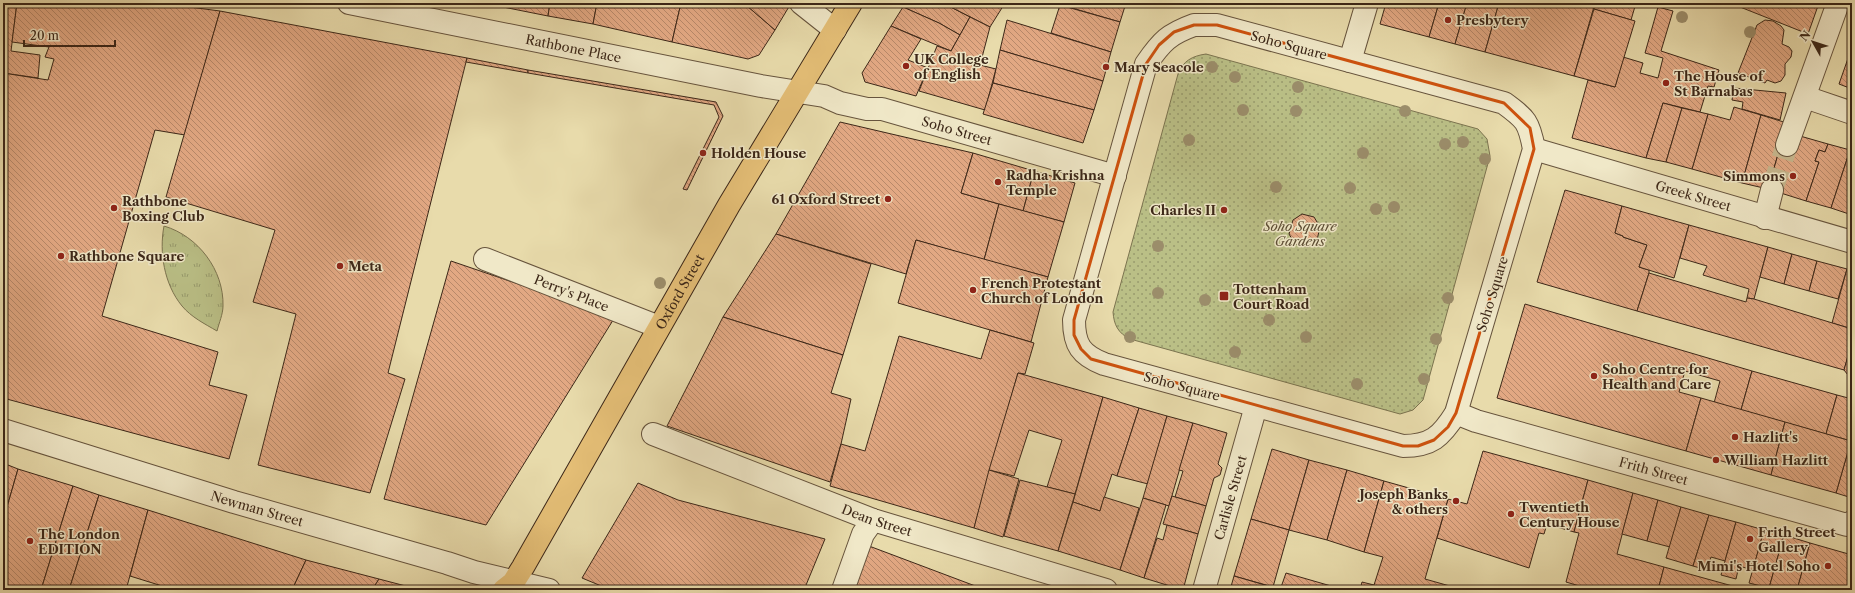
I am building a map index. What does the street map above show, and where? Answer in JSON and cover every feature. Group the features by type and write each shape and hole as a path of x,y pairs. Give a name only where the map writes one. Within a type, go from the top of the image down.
{"main road":[{"name":"Oxford Street","path":"511,588 659,327 797,90 851,3"}],"street":[{"name":"Rathbone Place","path":"349,3 753,85 797,90"},
{"path":"801,3 835,30"},
{"path":"1350,62 1367,3"},
{"path":"1787,145 1838,3"},
{"name":"Soho Square","path":"1194,25 1217,25 1350,62 1504,103 1519,114 1530,128 1534,149 1456,413 1448,427 1434,440 1418,446 1403,446 1104,364 1091,359 1080,349 1074,335 1074,320 1146,64 1159,45 1174,32 1194,25"},
{"name":"Soho Street","path":"797,90 824,96 840,103 867,109 882,109 1115,176"},
{"path":"1805,97 1852,112"},
{"name":"Greek Street","path":"1534,149 1765,218 1852,242"},
{"path":"1765,218 1772,190"},
{"name":"Perry's Place","path":"485,259 659,327"},
{"name":"Carlisle Street","path":"1204,590 1256,406"},
{"name":"Frith Street","path":"1456,413 1476,421 1847,525 1852,522"},
{"name":"Newman Street","path":"3,430 511,588 549,590"},
{"name":"Dean Street","path":"653,434 873,520 1106,590"},
{"path":"843,590 863,534 873,520"}],"highlighted area":[{"path":"1194,25 1217,25 1504,103 1530,128 1534,149 1456,413 1448,427 1434,440 1418,446 1403,446 1091,359 1081,349 1074,335 1074,320 1146,64 1159,45 1174,32"}],"green space":[{"name":"Soho Square Gardens","path":"1206,54 1478,129 1487,139 1490,156 1423,400 1413,410 1400,414 1130,339 1122,334 1117,328 1114,321 1113,312 1178,74 1185,62 1196,56"},
{"path":"164,226 188,238 198,246 207,256 214,268 219,280 223,306 217,331 190,314 182,306 171,288 164,268 162,246"}],"building":[{"path":"3,3 17,3 11,51 40,55 38,78 3,73"},
{"name":"Rathbone Square","path":"17,3 159,3 220,11 185,135 155,130 102,316 218,352 209,385 247,395 229,459 3,398 3,297 5,291 3,290 3,221 7,207 3,206 3,73 48,80 54,59 45,57 49,47 12,42"},
{"path":"493,3 550,3 548,16 493,5"},
{"path":"550,3 597,3 593,24 548,16"},
{"path":"597,3 681,3 672,42 593,24"},
{"path":"681,3 733,3 746,5 775,30 759,55 748,59 672,42"},
{"path":"748,3 786,3 790,5 775,30 746,5"},
{"path":"905,3 943,3 970,17 960,35 939,23 903,7"},
{"path":"943,3 1005,3 990,27"},
{"path":"1055,3 1126,3 1120,22"},
{"path":"1325,3 1339,3 1337,7"},
{"path":"1386,3 1439,3 1429,37 1380,24"},
{"name":"Presbytery","path":"1439,3 1467,3 1455,44 1429,37"},
{"path":"1467,3 1499,3 1485,52 1455,44"},
{"path":"1499,3 1595,3 1574,76 1485,52"},
{"path":"1595,3 1636,3 1631,20 1594,9"},
{"path":"1730,3 1819,3 1808,34"},
{"path":"1060,5 1120,22 1111,52 1051,33"},
{"path":"903,7 939,23 960,35 951,51 891,26"},
{"name":"The House of St Barnabas","path":"1658,7 1673,11 1661,51 1719,70 1714,87 1708,86 1700,112 1663,103 1646,158 1572,138 1588,80 1615,87 1623,57 1643,63 1640,73 1658,78 1663,58 1645,53"},
{"path":"1594,9 1635,21 1615,87 1574,76"},
{"name":"Meta","path":"220,11 467,58 388,373 405,379 370,493 258,465 296,314 253,302 275,230 166,197"},
{"path":"970,17 990,27 980,65 996,69 985,110 919,91 937,46 951,51"},
{"path":"1007,20 1111,52 1103,81 1000,50"},
{"path":"1765,20 1773,21 1781,26 1784,30 1782,44 1789,47 1792,51 1791,57 1785,64 1785,75 1781,81 1775,83 1767,80 1765,83 1738,73 1757,25"},
{"path":"891,26 921,39 908,60 928,68 916,96 865,82 862,73"},
{"path":"1852,47 1852,89 1839,84"},
{"path":"1000,50 1103,81 1094,110 993,83"},
{"path":"467,58 528,70 528,73 466,62"},
{"name":"Holden House","path":"528,70 716,102 723,116 687,190 683,189 719,117 714,105 528,73"},
{"path":"993,83 1094,110 1083,143 983,114"},
{"path":"1734,88 1786,93 1780,120 1742,109 1743,102 1732,100"},
{"path":"1663,103 1682,108 1666,162 1646,158"},
{"path":"1734,107 1761,115 1742,183 1692,169 1708,114 1730,120"},
{"path":"1682,108 1708,114 1692,169 1666,162"},
{"path":"1761,115 1787,123 1768,189 1742,183"},
{"name":"61 Oxford Street","path":"840,122 973,153 961,193 999,204 984,260 916,240 906,274 776,234"},
{"name":"Simmons","path":"1800,136 1828,144 1825,152 1819,150 1815,161 1819,162 1806,201 1768,189 1781,144"},
{"path":"1828,144 1850,150 1831,208 1806,201 1819,162 1815,161 1819,150 1825,152"},
{"path":"1850,150 1852,151 1852,215 1831,208"},
{"name":"Radha Krishna Temple","path":"973,153 1034,171 1023,211 961,193"},
{"path":"1034,171 1075,183 1064,222 1023,211"},
{"path":"1565,190 1622,206 1615,233 1647,245 1639,267 1649,270 1649,273 1637,311 1537,282"},
{"path":"999,204 1064,222 1048,277 984,260"},
{"path":"1622,206 1689,225 1674,278 1639,267 1647,245 1615,233"},
{"path":"1302,214 1314,217 1320,227 1317,240 1308,247 1295,244 1289,234 1293,220"},
{"path":"1689,225 1768,247 1754,299 1747,298 1749,289 1703,275 1707,266 1680,258"},
{"path":"776,234 871,264 843,355 723,317"},
{"name":"French Protestant Church of London","path":"916,240 1048,277 1031,342 898,303"},
{"path":"1768,247 1792,254 1784,284 1760,277"},
{"path":"1792,254 1817,261 1809,291 1784,284"},
{"path":"451,261 615,317 486,525 384,499"},
{"path":"1817,261 1847,269 1838,299 1809,291"},
{"path":"1847,269 1852,270 1852,329 1832,323"},
{"path":"1649,273 1746,302 1747,298 1754,299 1852,329 1852,343 1844,370 1637,311"},
{"name":"Soho Centre for Health and Care","path":"1525,304 1752,371 1741,410 1714,403 1720,381 1685,371 1679,392 1701,398 1686,451 1497,398"},
{"path":"723,317 843,355 831,393 851,399 841,444 830,482 667,426"},
{"path":"990,330 1034,343 1025,374 1018,373 974,528 830,486 841,444 865,451 899,336 981,359"},
{"path":"1849,352 1852,352 1852,376 1848,375 1844,370"},
{"path":"1752,371 1837,395 1826,434 1741,410"},
{"path":"1018,373 1103,397 1075,494 1047,487 1062,440 1029,430 1014,476 989,470"},
{"path":"1837,395 1852,399 1852,498 1836,493 1851,441 1826,434"},
{"path":"1103,397 1139,408 1117,476 1112,474 1100,511 1073,502"},
{"name":"Hazlitt's","path":"1701,398 1785,422 1771,475 1686,451"},
{"path":"1139,408 1167,416 1148,484 1117,476"},
{"path":"1167,416 1193,423 1169,506 1143,498"},
{"path":"1785,422 1851,441 1836,493 1771,475"},
{"path":"1193,423 1227,433 1218,464 1222,468 1220,475 1214,478 1206,506 1175,497 1183,471 1179,470"},
{"path":"1272,449 1309,460 1289,530 1251,519"},
{"name":"Twentieth Century House","path":"1483,451 1588,480 1574,532 1547,524 1544,534 1539,533 1529,568 1437,538 1448,499 1467,504"},
{"path":"1309,460 1347,470 1327,540 1289,530"},
{"path":"3,463 18,469 3,521"},
{"name":"The London EDITION","path":"18,469 73,486 41,590 3,590 3,521"},
{"path":"989,470 1019,479 1003,537 974,528"},
{"path":"1347,470 1384,481 1364,552 1327,540"},
{"path":"1020,480 1075,494 1058,551 1004,536"},
{"path":"1588,480 1633,493 1617,554 1664,567 1658,590 1593,590 1566,582 1579,533 1574,532"},
{"path":"1384,481 1448,499 1425,579 1464,590 1360,590 1362,582 1374,585 1383,557 1364,552"},
{"path":"638,483 678,500 825,539 804,590 611,590 582,578"},
{"path":"73,486 99,495 69,590 41,590"},
{"path":"1633,493 1658,500 1647,541 1622,534"},
{"path":"99,495 148,510 126,590 69,590"},
{"path":"1172,496 1206,506 1198,534 1163,524"},
{"path":"1104,497 1139,508 1120,570 1058,551 1073,502 1100,511"},
{"path":"1143,498 1166,505 1144,578 1120,570"},
{"path":"1658,500 1681,507 1670,547 1647,541"},
{"path":"1681,507 1709,515 1693,566 1666,558"},
{"path":"148,510 306,560 292,590 175,590 130,576"},
{"path":"1709,515 1736,522 1725,561 1711,557 1707,570 1693,566"},
{"path":"1251,519 1289,530 1273,587 1234,576"},
{"path":"1736,522 1764,530 1753,570 1739,566 1736,579 1721,575"},
{"path":"1167,525 1198,534 1183,590 1144,578 1157,538 1163,540"},
{"path":"1764,530 1784,535 1769,588 1749,583"},
{"path":"1784,535 1810,543 1797,590 1775,590 1769,588"},
{"name":"Mimi's Hotel Soho","path":"1810,543 1852,555 1852,578 1849,590 1797,590"},
{"path":"869,546 986,590 852,590"},
{"path":"306,560 379,579 372,590 292,590"},
{"path":"1664,567 1747,590 1658,590"},
{"path":"1286,573 1345,590 1280,590"},
{"path":"1234,576 1265,585 1280,590 1230,590"},
{"path":"379,579 421,590 372,590"}],"tunnel":[{"path":"1772,190 1787,145"}],"place":[{"name":"Presbytery","path":"1448,20"},
{"name":"UK College of English","path":"906,66"},
{"name":"Mary Seacole","path":"1106,67"},
{"name":"The House of St Barnabas","path":"1666,83"},
{"name":"Holden House","path":"703,153"},
{"name":"Simmons","path":"1793,176"},
{"name":"Radha Krishna Temple","path":"998,182"},
{"name":"61 Oxford Street","path":"888,199"},
{"name":"Rathbone Boxing Club","path":"114,208"},
{"name":"Charles II","path":"1224,210"},
{"name":"Rathbone Square","path":"61,256"},
{"name":"Meta","path":"340,266"},
{"name":"French Protestant Church of London","path":"973,290"},
{"name":"Tottenham Court Road","path":"1224,296"},
{"name":"Soho Centre for Health and Care","path":"1594,376"},
{"name":"Hazlitt's","path":"1735,437"},
{"name":"William Hazlitt","path":"1716,460"},
{"name":"Joseph Banks & others","path":"1456,501"},
{"name":"Twentieth Century House","path":"1511,514"},
{"name":"Frith Street Gallery","path":"1750,539"},
{"name":"The London EDITION","path":"30,541"},
{"name":"Mimi's Hotel Soho","path":"1828,566"}]}
